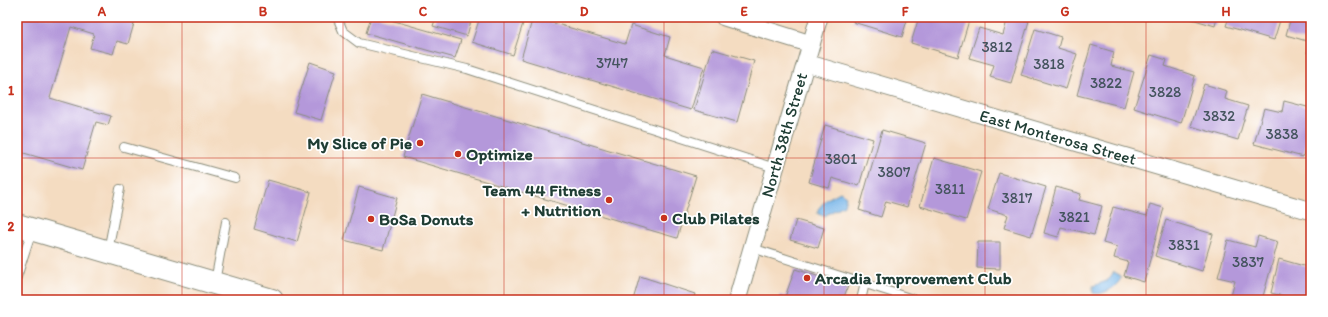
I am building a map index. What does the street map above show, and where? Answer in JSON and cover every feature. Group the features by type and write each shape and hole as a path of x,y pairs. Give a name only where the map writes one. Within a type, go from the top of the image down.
{"main road":[{"path":"25,227 272,300"}],"street":[{"path":"724,17 811,44"},
{"name":"North 38th Street","path":"737,300 819,17"},
{"name":"East Monterosa Street","path":"806,63 1311,212"}],"lane":[{"path":"337,17 343,31 359,43 467,69 775,168"},
{"path":"124,147 235,178"},
{"path":"108,252 120,189"},
{"path":"215,283 226,222"},
{"path":"17,277 25,227"},
{"path":"752,248 916,300"},
{"path":"861,300 865,284"}],"water":[{"path":"840,192 846,196 844,205 824,216 818,214 818,209 827,199"},
{"path":"1114,272 1121,278 1116,285 1105,292 1097,294 1093,293 1093,286 1107,281"}],"building":[{"path":"17,17 136,17 128,44 117,41 113,54 90,48 94,34 71,27 50,98 111,116 108,125 96,122 82,170 17,151"},
{"path":"371,17 380,17 461,40 455,58 366,33"},
{"path":"436,17 472,17 467,36 433,26"},
{"path":"480,17 525,17 513,55 472,42"},
{"path":"533,17 625,44 631,25 670,37 665,55 704,67 691,110 521,59"},
{"path":"855,17 908,17 902,37 853,22"},
{"path":"919,17 970,17 958,57 911,43"},
{"path":"1008,17 1029,21 1011,83 990,77 994,65 969,58 979,28 1003,35"},
{"path":"1185,17 1217,17 1215,26"},
{"path":"1229,17 1281,17 1274,40 1226,26"},
{"path":"1291,17 1311,17 1311,54 1307,53 1310,42 1286,35"},
{"path":"1035,29 1061,37 1058,48 1077,54 1066,89 1021,75"},
{"path":"1091,45 1114,52 1111,66 1134,72 1124,107 1077,95"},
{"path":"712,49 754,61 737,122 694,110"},
{"path":"1151,55 1167,60 1165,66 1195,76 1181,123 1134,108"},
{"path":"310,62 336,71 321,120 294,112"},
{"path":"1204,84 1227,91 1225,99 1248,106 1238,140 1191,126"},
{"path":"422,94 696,176 677,238 403,157"},
{"path":"1284,101 1311,108 1311,125 1303,157 1254,144 1264,108 1282,112"},
{"path":"825,125 873,139 859,186 832,178 829,188 809,182"},
{"path":"882,130 926,143 907,207 886,201 881,217 859,210"},
{"path":"1311,141 1311,158 1306,156"},
{"path":"934,158 981,172 966,220 920,206"},
{"path":"999,173 1046,187 1031,236 1004,228 1008,215 988,209"},
{"path":"268,180 311,192 297,242 254,229"},
{"name":"BoSa Donuts","path":"359,187 397,198 383,250 344,240"},
{"path":"1056,187 1081,194 1079,200 1102,206 1094,235 1061,227 1058,237 1044,233"},
{"path":"1150,204 1164,208 1144,282 1124,276 1128,262 1114,258 1117,247 1103,243 1113,207 1147,216"},
{"path":"796,220 824,228 818,248 790,240"},
{"path":"1166,220 1213,234 1202,271 1155,256"},
{"path":"1258,236 1278,242 1262,300 1230,300 1235,281 1218,277 1228,240 1255,247"},
{"path":"978,242 1000,242 1000,269 977,268"},
{"path":"1279,259 1311,268 1311,300 1299,300 1271,293"},
{"name":"Arcadia Improvement Club","path":"795,269 848,286 843,300 778,300 780,295 785,297"},
{"path":"640,276 695,294 693,300 633,300"}],"place":[{"name":"My Slice of Pie","path":"420,143"},
{"name":"Optimize","path":"458,154"},
{"name":"Team 44 Fitness + Nutrition","path":"609,200"},
{"name":"Club Pilates","path":"664,218"},
{"name":"BoSa Donuts","path":"371,219"},
{"name":"Arcadia Improvement Club","path":"807,278"}]}
